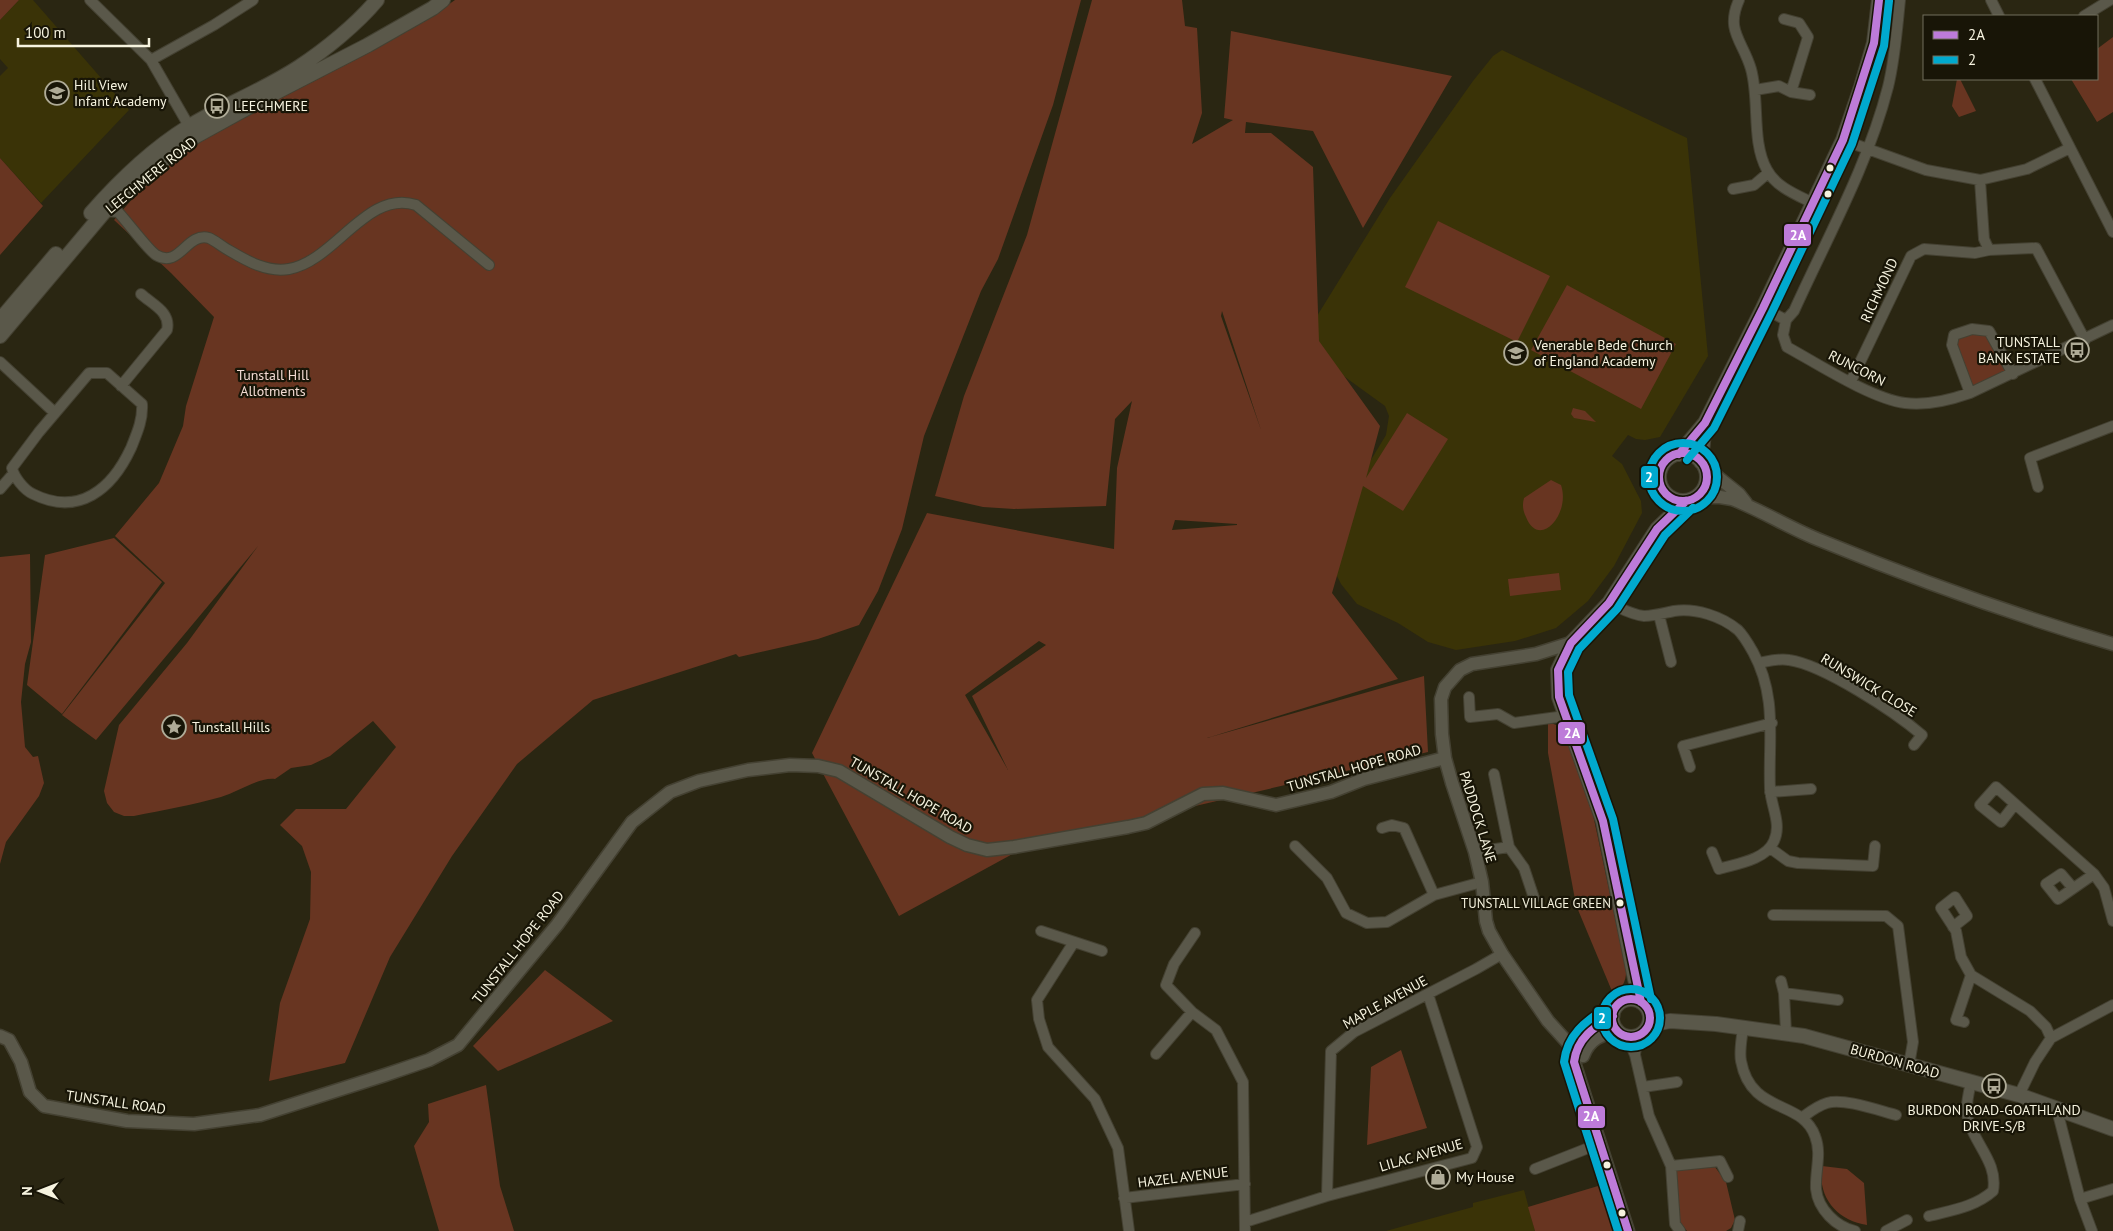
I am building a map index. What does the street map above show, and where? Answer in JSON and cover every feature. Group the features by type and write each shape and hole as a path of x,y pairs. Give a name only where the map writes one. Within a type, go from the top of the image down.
{"main road":[{"name":"LEECHMERE ROAD","path":"0,320 102,201 143,160 299,67 344,31 377,0"},
{"name":"LEECHMERE ROAD","path":"0,336 105,211 174,152 193,131 368,45 433,8 443,0"},
{"path":"1679,454 1706,423 1843,140 1874,43 1879,0"},
{"path":"1657,529 1705,488 1707,478 1703,464 1706,423"},
{"path":"1691,499 1672,499 1665,493 1660,484 1659,475 1664,463 1671,457 1679,454 1686,454 1703,464"},
{"path":"1635,979 1625,1000 1617,1006 1613,1016 1627,1034 1645,1031 1649,1025 1650,1014 1635,979 1603,821 1565,716 1557,687 1560,662 1571,643 1609,604 1657,529 1664,510 1665,493"},
{"path":"1625,1000 1630,999 1645,1006"},
{"name":"BURDON ROAD","path":"1645,1006 1670,1021"},
{"name":"BURDON ROAD","path":"1649,1025 1670,1021 1786,1032 2019,1095 2113,1129"}],"street":[{"path":"90,0 151,60 193,131"},
{"path":"151,60 214,25 253,0"},
{"path":"1739,0 1733,27 1751,69 1755,90 1759,154 1768,173 1787,190 1813,203"},
{"path":"1763,308 1786,320 1794,311 1868,149 1889,84 1896,43 1900,0"},
{"path":"1991,0 1998,15"},
{"path":"2086,15 2110,0"},
{"path":"1784,19 1799,23 1808,37 1791,92"},
{"path":"2036,80 2110,221 2113,232"},
{"path":"1755,90 1779,86 1791,92 1810,95"},
{"path":"1843,140 1926,170 1980,180 2028,169 2070,148"},
{"path":"1733,189 1754,185 1768,173"},
{"path":"1980,180 1984,239 1989,250"},
{"path":"105,211 118,212 156,255 170,258 181,253 190,242 198,237 210,238 250,263 269,269 289,269 304,264 325,251 370,214 396,202 406,202 416,205 489,265"},
{"name":"RICHMOND","path":"1851,381 1911,256 1924,249 1974,253 1989,250 2036,248 2085,340"},
{"path":"121,386 167,330 169,322 166,315 141,294"},
{"name":"RUNCORN","path":"1786,320 1783,335 1787,347 1884,397 1906,403 1952,400 2013,374 2113,325"},
{"path":"1970,393 1952,345 1954,335 1972,329 1988,331 2013,374"},
{"path":"0,362 55,413"},
{"path":"89,373 107,373 121,386 142,404 143,415 125,460 110,483 92,497 73,502 58,503 45,500 29,492 13,474 12,468 89,373"},
{"path":"2038,487 2030,458 2113,426"},
{"path":"1703,464 1739,494 1748,505"},
{"path":"0,489 13,474"},
{"path":"1691,499 1720,497 1748,505 1782,524 1821,541 1936,586 2037,622 2113,644"},
{"path":"1609,604 1643,616 1688,611 1710,615 1739,631 1759,663 1768,694 1772,723 1770,792 1777,830 1770,848 1764,853 1742,863 1719,869 1712,852"},
{"path":"1659,614 1671,662"},
{"name":"PADDOCK LANE","path":"1571,643 1536,654 1472,664 1460,670 1450,679 1445,687 1442,699 1445,758 1475,852 1482,882 1486,921 1502,954 1548,1021 1561,1036 1581,1048"},
{"name":"PADDOCK LANE","path":"1536,654 1560,662"},
{"name":"RUNSWICK CLOSE","path":"1759,663 1780,659 1796,661 1837,679 1906,722 1922,735 1914,745"},
{"path":"1469,697 1470,717 1498,714 1514,723 1565,716"},
{"path":"1690,768 1683,746 1772,723"},
{"name":"TUNSTALL HOPE ROAD","path":"440,1055 458,1045 557,925 632,822 670,792 699,781 748,770 790,765 818,766 839,771 950,837 967,846 987,850 1128,828 1146,822 1203,794 1224,793 1276,805 1331,792 1364,779 1445,758"},
{"path":"1494,774 1509,847 1524,868 1534,898"},
{"path":"1770,792 1811,790"},
{"path":"2015,804 2094,874 2104,888 2113,921"},
{"path":"1382,828 1392,825 1399,825 1404,828 1434,895"},
{"path":"1295,846 1327,878 1346,913 1367,923 1387,922 1434,895 1482,882"},
{"path":"1770,848 1788,861 1798,863 1873,866 1875,846"},
{"path":"1475,852 1509,847"},
{"path":"2074,888 2094,874"},
{"path":"1953,927 1967,916 1955,897 1941,908 1953,927 1956,931 1960,957 1971,975 2030,1011 2046,1027 2051,1038"},
{"path":"1773,914 1886,916 1898,926 1913,1042 1909,1065"},
{"path":"1041,931 1102,951"},
{"path":"1196,933 1174,964 1166,985 1192,1012 1216,1030 1243,1082 1245,1226"},
{"path":"1074,942 1037,1000 1039,1020 1048,1046 1095,1099 1118,1148 1128,1231"},
{"name":"MAPLE AVENUE","path":"1326,1196 1331,1051 1354,1032 1502,954"},
{"path":"1964,1022 1956,1020 1971,975"},
{"path":"1781,981 1784,993 1786,1032"},
{"path":"1784,993 1838,1000"},
{"name":"LILAC AVENUE","path":"1245,1226 1326,1196 1472,1158 1477,1147 1428,994"},
{"path":"2019,1095 2032,1068 2051,1038 2113,1006"},
{"path":"1156,1054 1192,1012"},
{"path":"1613,1016 1584,1035 1581,1048 1574,1062 1628,1231"},
{"path":"1743,1027 1740,1060 1747,1079 1762,1098 1803,1117 1815,1134 1820,1156 1816,1190 1828,1215 1839,1228 1855,1231"},
{"path":"1581,1048 1598,1037 1627,1034 1635,1055 1649,1116 1671,1166 1675,1224 1680,1231"},
{"name":"TUNSTALL ROAD","path":"0,1036 9,1040 20,1062 30,1092 44,1106 127,1121 161,1124 194,1124 260,1115 394,1072 440,1055"},
{"path":"1643,1087 1677,1082"},
{"path":"1929,1216 1983,1200 1993,1191 1994,1174 1970,1126 1967,1115 1966,1106 1971,1082"},
{"path":"1803,1117 1828,1102 1845,1103 1896,1115"},
{"path":"2057,1110 2080,1199 2092,1231"},
{"path":"1535,1169 1601,1143"},
{"path":"1671,1166 1720,1161 1728,1177"},
{"name":"HAZEL AVENUE","path":"1124,1198 1245,1184"},
{"path":"2080,1199 2113,1189"},
{"path":"1886,1231 1907,1220"}],"shaded area":[{"name":"Hill View Infant Academy","path":"19,0 33,0 129,110 41,203 0,158 0,76 8,68 0,59 0,20"},
{"name":"Venerable Bede Church of England Academy","path":"1502,50 1687,138 1708,356 1660,437 1645,440 1636,439 1628,435 1612,456 1622,464 1641,501 1642,513 1614,566 1588,601 1556,628 1515,641 1456,650 1428,642 1398,623 1357,604 1341,584 1331,564 1363,473 1386,435 1389,416 1385,406 1338,372 1322,350 1316,333 1317,316 1390,198 1473,81 1493,56"},
{"path":"1524,1190 1535,1231 1386,1231 1473,1207 1473,1203"}],"green space":[{"path":"0,0 19,0 0,20"},
{"name":"Tunstall Hill Allotments","path":"455,0 1081,0 1053,105 998,259 981,291 924,436 902,529 878,591 859,625 818,639 739,657 736,654 593,700 517,764 452,856 390,957 345,1063 269,1081 280,1003 310,919 311,872 302,846 280,825 296,809 346,809 396,747 373,721 330,756 311,765 291,768 275,779 255,782 228,795 134,816 124,816 114,812 107,803 104,791 119,725 187,643 258,546 96,740 62,715 165,583 115,536 159,483 183,426 186,406 214,317 171,273 114,220 154,174 194,143 435,14"},
{"path":"1092,0 1182,0 1185,26 1197,28 1202,113 1192,144 1233,120 1224,118 1231,31 1452,76 1363,228 1313,131 1246,122 1245,133 1271,133 1313,167 1319,341 1380,426 1366,478 1407,413 1448,439 1403,511 1363,486 1332,593 1398,679 1207,738 1424,676 1428,752 1031,844 899,916 812,753 927,513 1114,549 1117,468 1132,401 1115,419 1106,506 1014,509 983,507 935,496 964,396 1027,235","holes":["1222,311 1261,430 1221,316","1175,520 1237,524 1237,525 1172,530","1039,641 1046,645 972,696 1008,770 965,695"]},
{"path":"2113,37 2113,112 2097,122 2072,80 2098,80 2098,48"},
{"path":"1957,80 1960,80 1976,111 1959,117 1952,106"},
{"path":"0,158 43,206 0,255"},
{"path":"1438,221 1550,276 1517,342 1405,287"},
{"path":"1567,285 1676,344 1641,409 1531,350"},
{"path":"1985,332 2007,370 1971,390 1955,346 1957,337"},
{"path":"1573,408 1585,411 1596,422 1574,418 1571,414"},
{"path":"1551,480 1561,485 1562,507 1558,517 1552,524 1545,529 1538,530 1532,526 1525,515 1524,498"},
{"path":"114,538 162,582 62,714 27,685 45,555"},
{"path":"30,554 31,642 25,664 21,702 25,747 33,757 38,756 44,783 39,796 6,842 0,864 0,557"},
{"path":"1559,573 1561,590 1510,596 1508,579"},
{"name":"TUNSTALL VILLAGE GREEN","path":"1548,722 1562,727 1592,810 1626,969 1626,977 1623,984 1614,996 1576,905 1548,753"},
{"path":"545,970 613,1021 498,1071 473,1046"},
{"path":"1401,1050 1427,1128 1367,1145 1371,1067"},
{"path":"486,1085 500,1186 514,1231 439,1231 414,1146 429,1122 428,1104"},
{"path":"1822,1166 1847,1169 1864,1183 1867,1225 1856,1223 1838,1213 1831,1206 1823,1188"},
{"path":"1715,1167 1726,1182 1735,1220 1731,1228 1726,1231 1687,1231 1678,1220 1673,1171"},
{"path":"1608,1183 1622,1231 1535,1231 1528,1207"}],"transit line":[{"name":"2A","path":"1679,454 1705,423 1763,308 1843,140 1874,43 1879,0"},
{"name":"2","path":"1687,460 1714,428 1852,144 1884,46 1889,1"},
{"name":"2","path":"1683,443 1696,446 1707,453 1714,464 1717,477 1714,490 1707,501 1696,508 1683,511 1670,508 1659,501 1652,490 1649,477 1652,464 1659,453 1670,446 1683,443"},
{"name":"2A","path":"1683,453 1692,455 1700,460 1705,468 1707,477 1705,486 1700,494 1692,499 1683,501 1674,499 1666,494 1661,486 1659,477 1661,468 1666,460 1674,455 1683,453"},
{"name":"2A","path":"1641,1002 1603,821 1559,697 1558,670 1571,643 1609,603 1657,529 1686,501"},
{"name":"2","path":"1651,999 1613,819 1569,695 1568,672 1579,649 1617,609 1665,535 1693,508"},
{"name":"2","path":"1631,989 1642,991 1655,1002 1660,1018 1658,1029 1647,1042 1631,1047 1620,1045 1607,1034 1602,1018 1604,1007 1615,994 1631,989"},
{"name":"2A","path":"1631,999 1644,1005 1650,1018 1644,1031 1631,1037 1618,1031 1612,1018 1618,1005 1631,999"},
{"name":"2","path":"1608,1007 1585,1023 1573,1036 1564,1062 1618,1231"},
{"name":"2A","path":"1613,1016 1599,1024 1588,1034 1579,1046 1574,1062 1628,1231"}],"place":[{"name":"Hill View Infant Academy","path":"57,93"},
{"name":"LEECHMERE","path":"217,106"},
{"name":"TUNSTALL BANK ESTATE","path":"2077,350"},
{"name":"Venerable Bede Church of England Academy","path":"1516,353"},
{"name":"Tunstall Hills","path":"174,727"},
{"name":"TUNSTALL VILLAGE GREEN","path":"1620,903"},
{"name":"BURDON ROAD-GOATHLAND DRIVE-S/B","path":"1994,1086"},
{"name":"My House","path":"1438,1177"}]}
